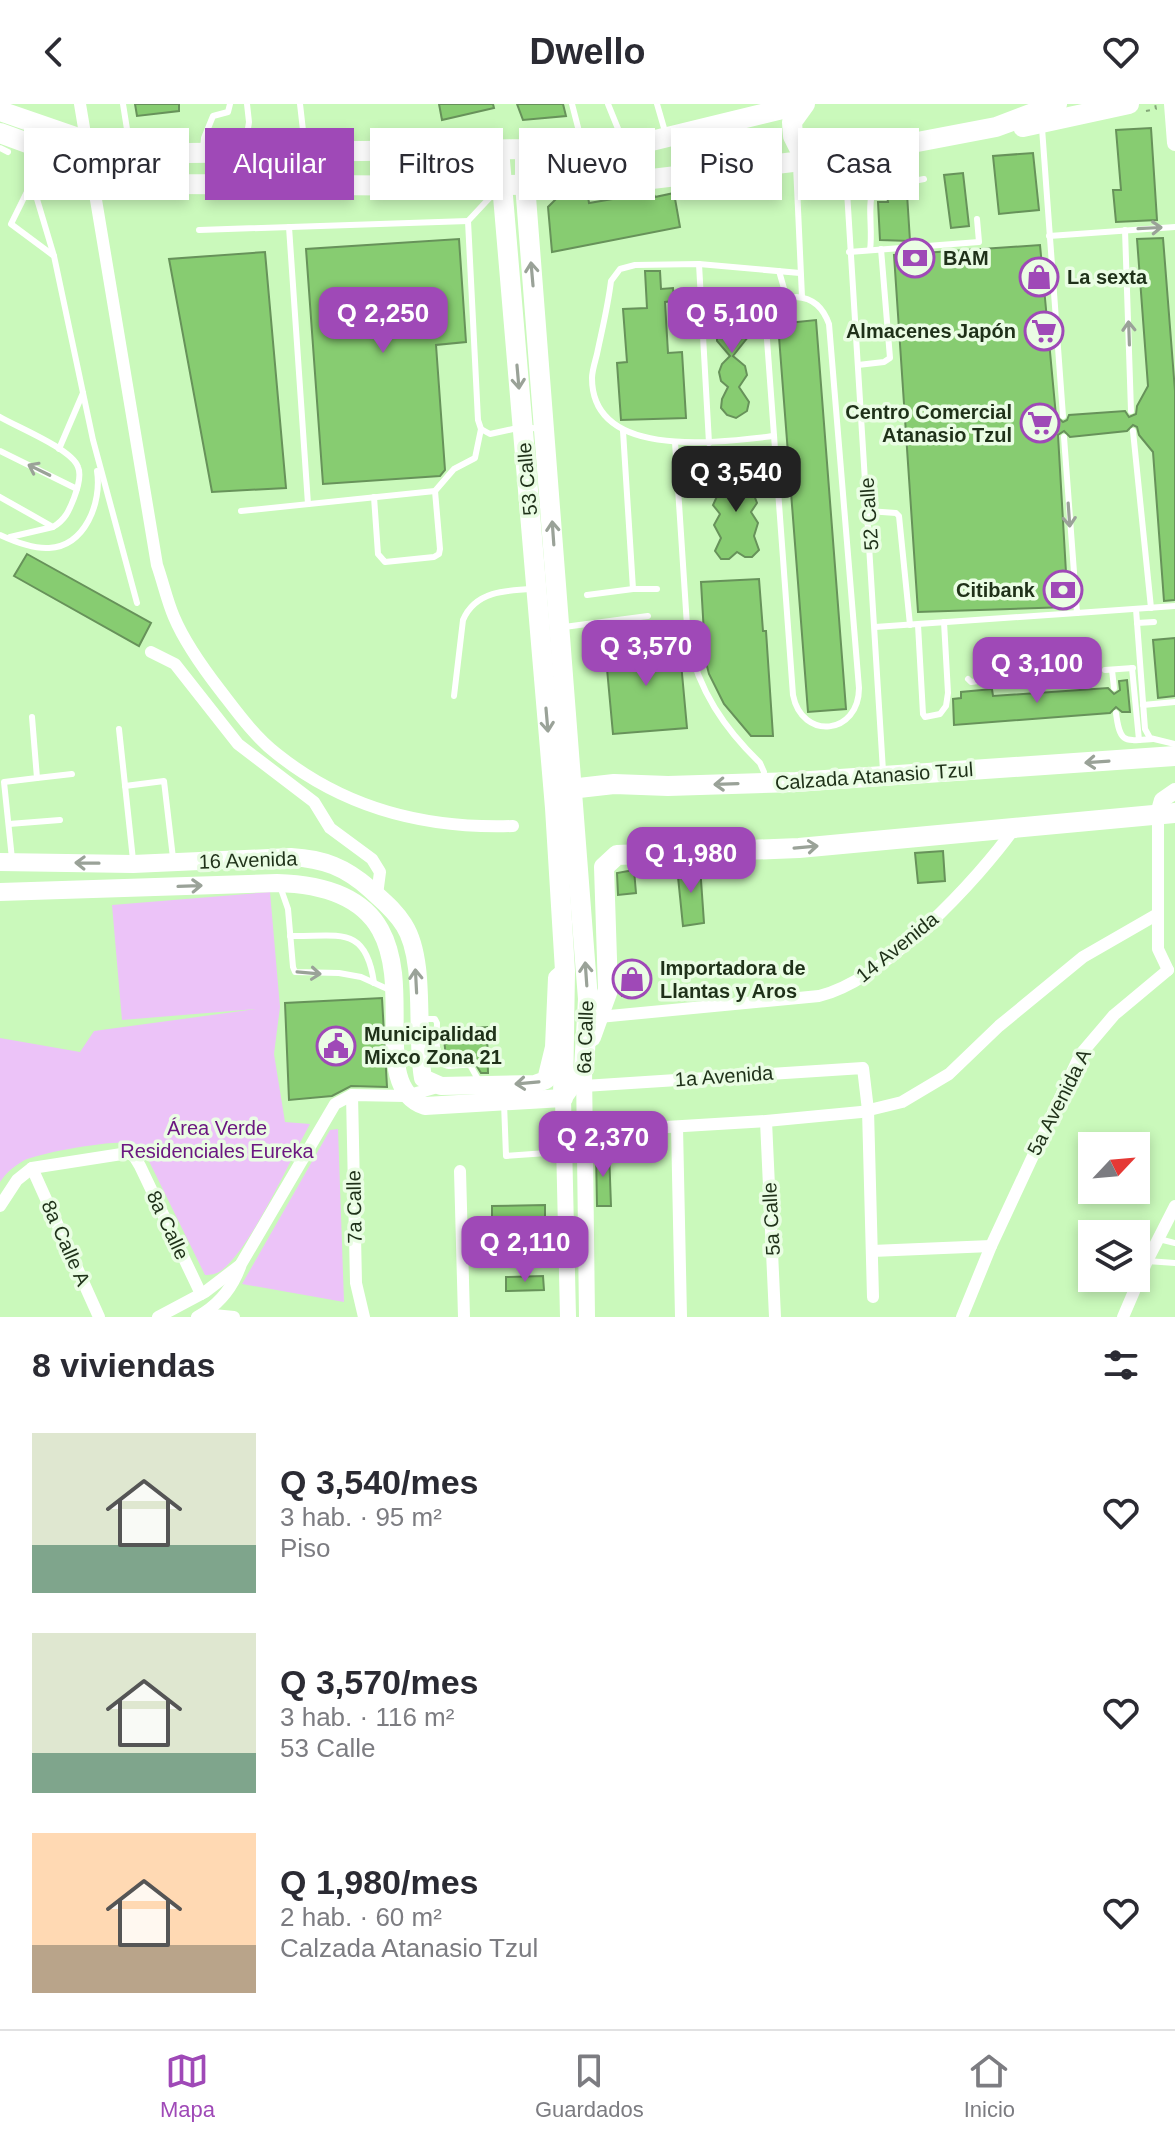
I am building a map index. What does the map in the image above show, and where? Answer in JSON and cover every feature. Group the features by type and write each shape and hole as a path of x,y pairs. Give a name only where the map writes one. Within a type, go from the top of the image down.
{"main road":[{"path":"655,140 804,104"},
{"path":"798,146 793,136 792,122 804,104"},
{"path":"965,134 1007,115 1012,104"},
{"path":"919,142 996,127 1057,104"},
{"path":"996,127 1014,129 1129,104"},
{"path":"0,111 29,128"},
{"path":"4,142 24,142"},
{"path":"189,153 205,153"},
{"path":"655,178 796,161"},
{"path":"189,184 370,185"},
{"name":"53 Calle","path":"503,197 522,427 546,588 564,798"},
{"name":"53 Calle","path":"526,200 544,430 546,588 560,627 567,713 564,798"},
{"path":"567,713 576,752 584,767 614,784"},
{"name":"Calzada Atanasio Tzul","path":"564,798 614,784 763,783 1175,756"},
{"name":"6a Calle","path":"563,1098 564,798"},
{"path":"406,1096 425,1106 563,1098 584,1069 608,990 603,877 604,867 617,855 799,848 1166,813"},
{"name":"6a Calle","path":"566,834 588,999 584,1069"},
{"name":"16 Avenida","path":"6,862 133,864 291,857 317,858 337,866 392,908 405,926 415,952 421,1072 423,1078 435,1085"},
{"name":"16 Avenida","path":"0,892 304,883 330,888 352,899 374,919 387,940 393,964 397,1071 406,1096"},
{"path":"435,1085 535,1084 546,1080 554,1047 557,978 565,971"}],"street":[{"path":"80,104 84,128"},
{"path":"1164,106 1175,143"},
{"path":"96,200 157,565 174,618 191,649 258,736 277,754 330,788 371,808 406,819 457,826 513,826"},
{"path":"151,652 175,664 238,744 314,802 330,828 372,859 380,872 377,895"},
{"path":"1166,813 1162,800 1175,791"},
{"name":"5a Avenida A","path":"962,1317 991,1246 1080,1055 1114,1015 1171,970 1158,949 1156,915 1166,813"},
{"name":"14 Avenida","path":"599,1017 819,996 849,986 943,909 989,862 1016,826"},
{"path":"584,1132 766,1121 868,1110 902,1102 949,1074 1049,983 1116,936 1156,915"},
{"name":"1a Avenida","path":"584,1069 863,1068 868,1110"},
{"name":"6a Calle","path":"584,1069 587,1317"},
{"path":"200,1315 225,1296 236,1279 241,1264 335,1104 352,1095 406,1096 435,1085"},
{"name":"7a Calle","path":"352,1095 356,1283 364,1317"},
{"name":"6a Calle","path":"563,1098 568,1317"},
{"path":"868,1110 873,1297"},
{"name":"5a Calle","path":"766,1121 775,1317"},
{"path":"677,1127 681,1317"},
{"name":"8a Calle","path":"32,1168 118,1154 134,1156 201,1294"},
{"path":"0,1206 17,1180 32,1168"},
{"name":"8a Calle A","path":"32,1168 99,1317"},
{"path":"460,1171 464,1317"},
{"path":"1150,1255 1175,1206"},
{"path":"872,1251 991,1246"},
{"path":"158,1317 201,1294 241,1264"},
{"path":"1123,1317 1134,1292"},
{"path":"200,1315 234,1317"}],"lane":[{"path":"123,104 127,128"},
{"path":"202,153 213,116 228,112 230,104"},
{"path":"247,104 248,128"},
{"path":"300,104 302,128"},
{"path":"572,104 578,128"},
{"path":"608,104 618,128"},
{"path":"657,104 667,138"},
{"path":"1041,123 1063,416"},
{"path":"0,148 4,142"},
{"path":"796,161 802,297"},
{"path":"870,250 873,189 924,179"},
{"path":"11,224 24,195"},
{"path":"3,536 50,548 67,543 81,532 94,508 99,482 84,391 54,256 37,200"},
{"path":"199,230 468,221 488,200"},
{"name":"52 Calle","path":"846,200 883,776"},
{"path":"849,252 979,242 977,219"},
{"path":"241,511 435,491 454,469 475,458 481,429 476,401 468,221"},
{"path":"0,222 11,224 54,256"},
{"path":"289,227 308,504"},
{"path":"1049,236 1175,227"},
{"path":"1125,230 1131,411"},
{"path":"858,365 884,362 890,358 881,249"},
{"path":"774,436 709,443 675,442 623,431 607,419 598,407 592,378 611,281 627,266 699,264 800,273"},
{"path":"699,264 709,443"},
{"path":"779,271 787,299"},
{"path":"802,297 818,305 829,324 859,688 856,709 849,718 830,727 809,722 801,715 793,695 766,326 771,311 787,299 802,297"},
{"path":"59,449 84,391"},
{"path":"0,417 59,449 78,467 77,489 65,519 53,527 3,536"},
{"path":"481,429 490,434 522,427 544,430"},
{"path":"623,431 633,589"},
{"path":"1133,431 1151,608"},
{"path":"1064,437 1077,613"},
{"path":"93,440 137,603"},
{"path":"675,442 688,641 693,663 714,711 760,763 764,772 763,783"},
{"path":"0,451 77,489"},
{"path":"374,497 378,554 385,562 439,554 435,491"},
{"path":"0,497 53,527"},
{"path":"868,511 899,516 910,625"},
{"path":"454,696 463,620 468,609 485,595 546,588"},
{"path":"587,595 657,589"},
{"path":"875,627 1175,606"},
{"path":"1136,609 1139,740"},
{"path":"560,627 648,616"},
{"path":"918,625 925,717 940,714 947,700 944,622"},
{"path":"1137,623 1154,622"},
{"path":"1114,688 1109,670 1136,668"},
{"path":"1136,668 1145,729 1153,739"},
{"path":"968,679 971,682 1002,678"},
{"path":"1143,705 1175,702"},
{"path":"1116,713 1122,738 1128,741 1153,739 1175,744"},
{"path":"32,717 37,778"},
{"path":"119,729 133,864"},
{"path":"6,862 9,824 4,782 72,774"},
{"path":"125,786 164,781 173,862"},
{"path":"9,824 60,820"},
{"path":"277,883 285,897 295,972 339,973 394,992"},
{"path":"290,936 350,937 363,945 372,965 374,983"},
{"path":"419,1019 435,1019 437,1051 442,1063 447,1066 470,1065 480,1084"},
{"path":"504,1102 506,1156 565,1152"},
{"path":"1158,1238 1175,1243"},
{"path":"1150,1261 1175,1263"}],"path":[{"path":"1155,104 1164,106"}],"green space":[{"name":"Área Verde Residenciales Eureka","path":"270,892 280,1007 274,1054 285,1122 310,1124 270,1202 234,1258 220,1271 205,1275 145,1153 136,1144 98,1145 32,1158 13,1168 0,1182 0,1038 80,1052 94,1031 256,1009 122,1020 112,905"},
{"path":"338,1129 344,1302 242,1284 330,1130"}],"building":[{"path":"135,104 179,104 179,111 137,116"},
{"path":"439,104 493,104 494,108 442,120"},
{"path":"517,104 563,104 566,116 523,120"},
{"path":"1151,128 1157,220 1116,222 1113,190 1121,190 1116,130"},
{"path":"1033,153 1039,210 999,214 993,156"},
{"path":"963,173 969,226 951,228 944,175"},
{"path":"671,194 671,200 675,200 680,227 552,252 548,207 555,200 588,200 589,203 655,200 655,197"},
{"path":"907,200 910,241 880,240 878,202"},
{"name":"Centro Comercial Atanasio Tzul","path":"1163,238 1175,391 1175,600 1164,601 1153,452 1133,425 1127,431 1070,437 1064,431 1058,435 1068,607 918,612 894,255 1040,245 1056,416 1063,422 1069,415 1125,411 1129,417 1136,414 1148,386 1137,239"},
{"path":"459,239 466,342 436,345 445,470 440,476 323,484 306,249"},
{"path":"265,252 286,488 212,492 169,259"},
{"path":"645,271 660,271 661,289 673,288 674,301 665,302 668,353 682,352 686,418 621,420 617,363 627,362 623,309 647,308"},
{"path":"729,292 740,300 741,309 735,320 748,337 733,356 745,366 747,375 739,387 749,402 747,411 736,418 727,415 721,408 728,387 721,381 719,372 730,356 717,341 717,332 724,322 716,315 714,306 717,297"},
{"path":"816,320 846,709 808,712 778,324"},
{"path":"747,468 753,470 756,477 752,490 757,503 751,512 758,523 754,536 759,550 752,557 737,552 729,559 721,559 715,551 721,538 714,525 720,514 713,505 719,492 712,479 721,470 733,475"},
{"path":"27,554 151,623 139,646 14,576"},
{"path":"759,579 773,736 751,736 724,704 709,674 699,635 704,634 701,582"},
{"path":"1175,638 1175,696 1158,698 1153,640"},
{"path":"679,641 687,728 613,734 605,647"},
{"path":"1127,680 1130,712 1122,712 1116,707 1110,713 954,725 953,699 961,698 961,692 992,689 993,696 1108,688 1114,694 1120,690 1119,681"},
{"path":"943,851 945,881 918,883 915,853"},
{"path":"700,866 704,923 683,926 677,867"},
{"path":"634,870 636,893 618,895 617,873"},
{"name":"Importadora de Llantas y Aros","path":"642,963 644,994 622,996 620,964"},
{"name":"Municipalidad Mixco Zona 21","path":"382,998 387,1087 351,1086 332,1096 289,1100 285,1003"},
{"path":"487,1027 488,1073 481,1073 473,1060 450,1060 446,1057 443,1030"},
{"path":"596,1151 609,1151 611,1206 597,1206"},
{"path":"545,1205 545,1223 492,1224 492,1206"},
{"path":"543,1276 544,1290 506,1291 506,1277"}],"place":[{"name":"BAM","path":"915,258"},
{"name":"La sexta","path":"1039,277"},
{"name":"Almacenes Japón","path":"1044,331"},
{"name":"Centro Comercial Atanasio Tzul","path":"1040,423"},
{"name":"Citibank","path":"1063,590"},
{"name":"Importadora de Llantas y Aros","path":"632,979"},
{"name":"Municipalidad Mixco Zona 21","path":"336,1046"}]}
